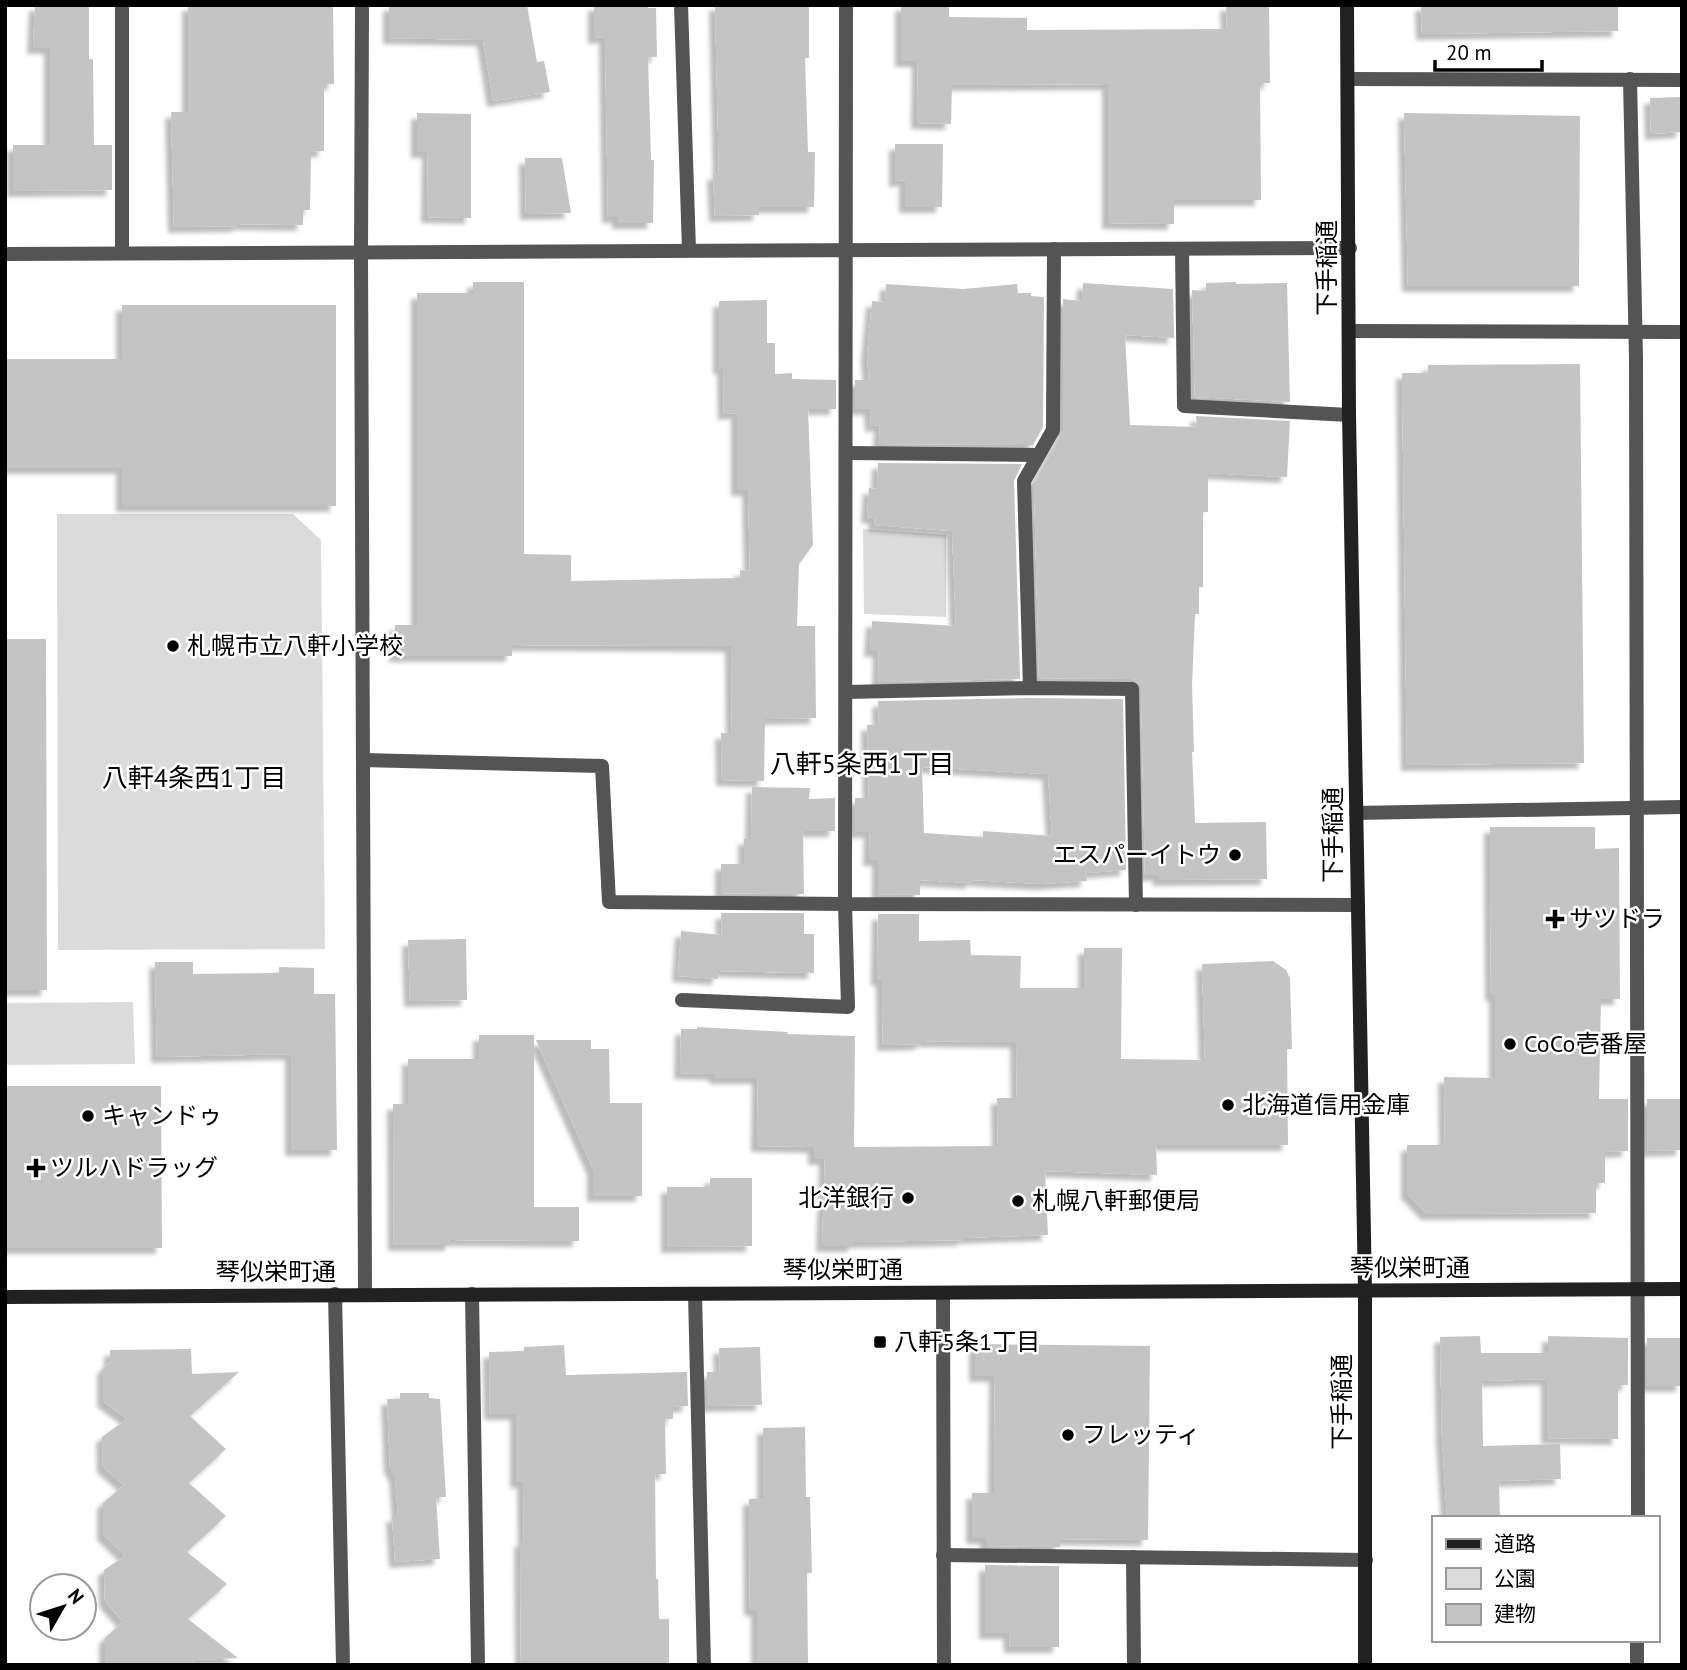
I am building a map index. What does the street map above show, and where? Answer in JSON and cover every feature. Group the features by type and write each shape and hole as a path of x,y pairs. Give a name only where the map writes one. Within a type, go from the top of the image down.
{"main road":[{"name":"下手稲通","path":"1347,5 1349,415 1365,1291 1364,1665"},
{"name":"琴似栄町通","path":"5,1297 1682,1289"}],"street":[{"path":"122,5 122,253"},
{"path":"362,5 365,1295"},
{"path":"681,5 688,250"},
{"path":"682,1000 848,1007 845,904 846,5"},
{"path":"1348,79 1682,80"},
{"path":"1630,79 1636,333 1638,1516"},
{"path":"1182,248 1184,406 1349,415"},
{"path":"5,254 1350,248"},
{"path":"1030,688 1024,481 1053,430 1054,249"},
{"path":"1350,331 1682,332"},
{"path":"847,453 1038,455"},
{"path":"846,692 1132,689 1136,905"},
{"path":"363,760 602,766 609,902 1356,905"},
{"path":"1356,813 1682,807"},
{"path":"943,1293 944,1665"},
{"path":"335,1294 343,1665"},
{"path":"472,1294 478,1665"},
{"path":"695,1294 704,1665"},
{"path":"943,1555 1366,1560"},
{"path":"1133,1557 1134,1665"},
{"path":"1637,1642 1637,1665"}],"green space":[{"path":"57,514 293,514 321,540 325,949 58,950"},
{"path":"863,529 946,535 946,617 864,614"},
{"path":"133,1002 135,1064 5,1065 5,1003"}],"building":[{"path":"35,5 89,5 94,145 112,145 112,190 13,191 13,145 50,145 50,48 33,48"},
{"path":"188,5 333,5 334,84 324,84 324,151 311,152 310,210 303,210 303,225 174,227 171,112 188,112"},
{"path":"389,5 527,5 537,62 544,61 550,92 493,101 483,40 389,38"},
{"path":"594,5 648,5 648,8 656,8 657,57 648,57 651,160 654,160 653,223 618,223 618,217 608,217 605,37 594,38"},
{"path":"715,5 809,5 809,58 805,58 808,152 815,152 814,207 759,207 759,215 715,216 713,174 719,174"},
{"path":"901,5 949,5 949,17 1027,18 1027,30 1227,29 1226,5 1269,5 1270,83 1260,83 1261,200 1174,200 1174,224 1108,223 1108,84 952,85 951,124 917,123 918,61 901,61"},
{"path":"1421,5 1618,5 1618,31 1422,34"},
{"path":"1682,97 1682,132 1651,134 1650,98"},
{"path":"417,113 471,114 471,218 427,217 428,152 417,152"},
{"path":"1404,113 1580,116 1579,286 1408,286"},
{"path":"895,144 943,144 942,207 905,207 905,180 895,181"},
{"path":"525,158 562,158 571,213 526,214"},
{"path":"473,282 524,282 524,554 571,555 571,581 740,578 740,570 750,571 748,490 737,490 737,413 724,414 723,368 719,368 719,301 767,300 767,343 775,343 775,374 792,373 792,379 836,380 836,409 808,409 813,545 799,564 797,626 815,626 816,718 765,719 764,781 722,780 721,733 732,733 731,646 512,645 512,656 395,656 395,625 417,625 417,293 473,293"},
{"path":"1083,283 1173,289 1174,338 1125,335 1130,425 1197,427 1196,416 1290,421 1287,477 1208,473 1208,512 1203,512 1203,587 1199,587 1199,614 1195,614 1192,752 1195,823 1266,822 1267,879 1159,880 1159,875 1145,875 1141,685 1132,679 1039,678 1034,483 1063,431 1063,299 1082,301"},
{"path":"1206,283 1287,283 1290,402 1195,397 1192,290 1206,291"},
{"path":"886,284 963,289 1017,284 1018,293 1044,297 1043,427 1033,445 879,444 880,425 871,426 870,409 855,409 855,380 869,380 867,356 872,301 885,302"},
{"path":"122,305 336,305 336,506 122,506 122,468 5,468 5,359 122,359"},
{"path":"1580,364 1584,763 1407,765 1402,373 1428,373 1428,365"},
{"path":"878,463 1022,464 1014,481 1020,679 878,682 879,651 870,651 872,621 956,626 952,531 874,525 875,518 867,517 869,488 877,489"},
{"path":"5,639 46,639 47,990 5,990"},
{"path":"1123,699 1126,870 1086,873 1087,881 1041,884 920,880 920,895 878,894 878,860 869,860 870,832 855,832 855,798 869,798 867,725 879,724 878,701","holes":["922,767 1048,774 1052,836 983,831 983,837 924,833"]},
{"path":"752,787 810,788 809,799 835,798 835,831 803,831 804,894 721,893 721,864 744,864 744,839 751,839"},
{"path":"1490,827 1595,827 1595,849 1619,848 1620,999 1601,999 1599,1099 1628,1099 1628,1151 1605,1152 1605,1183 1596,1183 1596,1213 1427,1214 1407,1193 1407,1145 1445,1145 1444,1077 1495,1078 1495,995 1491,995"},
{"path":"721,913 804,913 804,934 814,934 814,973 719,971 718,979 678,976 681,931 722,935"},
{"path":"878,914 919,914 919,941 970,940 971,955 1021,956 1020,988 1084,988 1084,948 1122,948 1121,1059 1205,1060 1202,964 1273,961 1286,970 1290,978 1292,1049 1287,1049 1288,1145 1156,1145 1157,1175 1045,1171 1048,1235 854,1242 854,1246 822,1246 825,1159 814,1159 814,1147 757,1146 758,1078 715,1078 715,1074 680,1073 681,1029 697,1027 855,1036 854,1147 998,1146 997,1098 1017,1098 1016,1042 921,1041 921,1044 883,1045 882,980 877,980"},
{"path":"466,939 467,1000 410,1001 408,940"},
{"path":"155,962 193,962 193,974 279,973 279,967 314,968 314,994 335,994 337,1150 291,1150 291,1054 157,1057"},
{"path":"479,1035 534,1035 534,1207 579,1207 579,1241 451,1240 451,1245 394,1245 393,1104 408,1104 408,1059 479,1059"},
{"path":"536,1040 591,1040 591,1049 609,1049 610,1103 642,1103 642,1196 593,1196 593,1169"},
{"path":"5,1086 161,1086 162,1248 5,1248"},
{"path":"1647,1099 1682,1099 1682,1150 1647,1151"},
{"path":"710,1178 752,1178 752,1246 667,1247 667,1187 710,1187"},
{"path":"1480,1336 1481,1353 1548,1353 1548,1336 1628,1338 1628,1385 1618,1385 1618,1439 1547,1438 1547,1379 1482,1381 1483,1446 1560,1444 1561,1479 1499,1481 1500,1516 1447,1516 1440,1337"},
{"path":"1647,1338 1682,1338 1682,1386 1647,1386"},
{"path":"975,1344 1150,1346 1148,1540 1060,1539 1060,1547 986,1546 986,1538 972,1538 972,1493 994,1493 995,1376 975,1376"},
{"path":"564,1345 566,1375 687,1372 688,1406 673,1407 673,1419 665,1419 666,1474 655,1474 656,1579 659,1619 669,1619 669,1665 521,1663 520,1541 524,1541 523,1482 516,1482 516,1414 490,1414 489,1352 524,1351 524,1347"},
{"path":"760,1347 762,1405 707,1406 707,1372 720,1372 719,1348"},
{"path":"191,1349 192,1374 239,1372 190,1416 226,1449 189,1483 226,1516 187,1552 227,1584 188,1619 238,1658 195,1660 195,1665 105,1665 105,1638 123,1622 105,1601 104,1570 125,1556 103,1534 103,1503 124,1485 103,1467 102,1437 127,1419 103,1401 103,1369 110,1361 110,1350"},
{"path":"400,1393 429,1393 429,1398 440,1399 446,1497 436,1497 440,1559 395,1562 392,1516 398,1516 395,1476 390,1467 387,1399 400,1399"},
{"path":"805,1427 806,1497 810,1497 812,1573 807,1573 808,1665 757,1665 757,1610 750,1610 749,1499 763,1498 763,1428"},
{"path":"985,1565 1059,1566 1059,1647 1010,1647 1009,1633 985,1633"}],"place":[{"name":"札幌市立八軒小学校","path":"173,646"},
{"name":"エスパーイトウ","path":"1235,855"},
{"name":"サツドラ","path":"1555,919"},
{"name":"CoCo壱番屋","path":"1510,1044"},
{"name":"北海道信用金庫","path":"1228,1105"},
{"name":"キャンドゥ","path":"88,1116"},
{"name":"ツルハドラッグ","path":"36,1168"},
{"name":"北洋銀行","path":"908,1198"},
{"name":"札幌八軒郵便局","path":"1018,1201"},
{"name":"八軒5条1丁目","path":"880,1342"},
{"name":"フレッティ","path":"1068,1435"}],"district":[{"name":"八軒5条西1丁目","path":"862,764"},
{"name":"八軒4条西1丁目","path":"194,778"}]}
